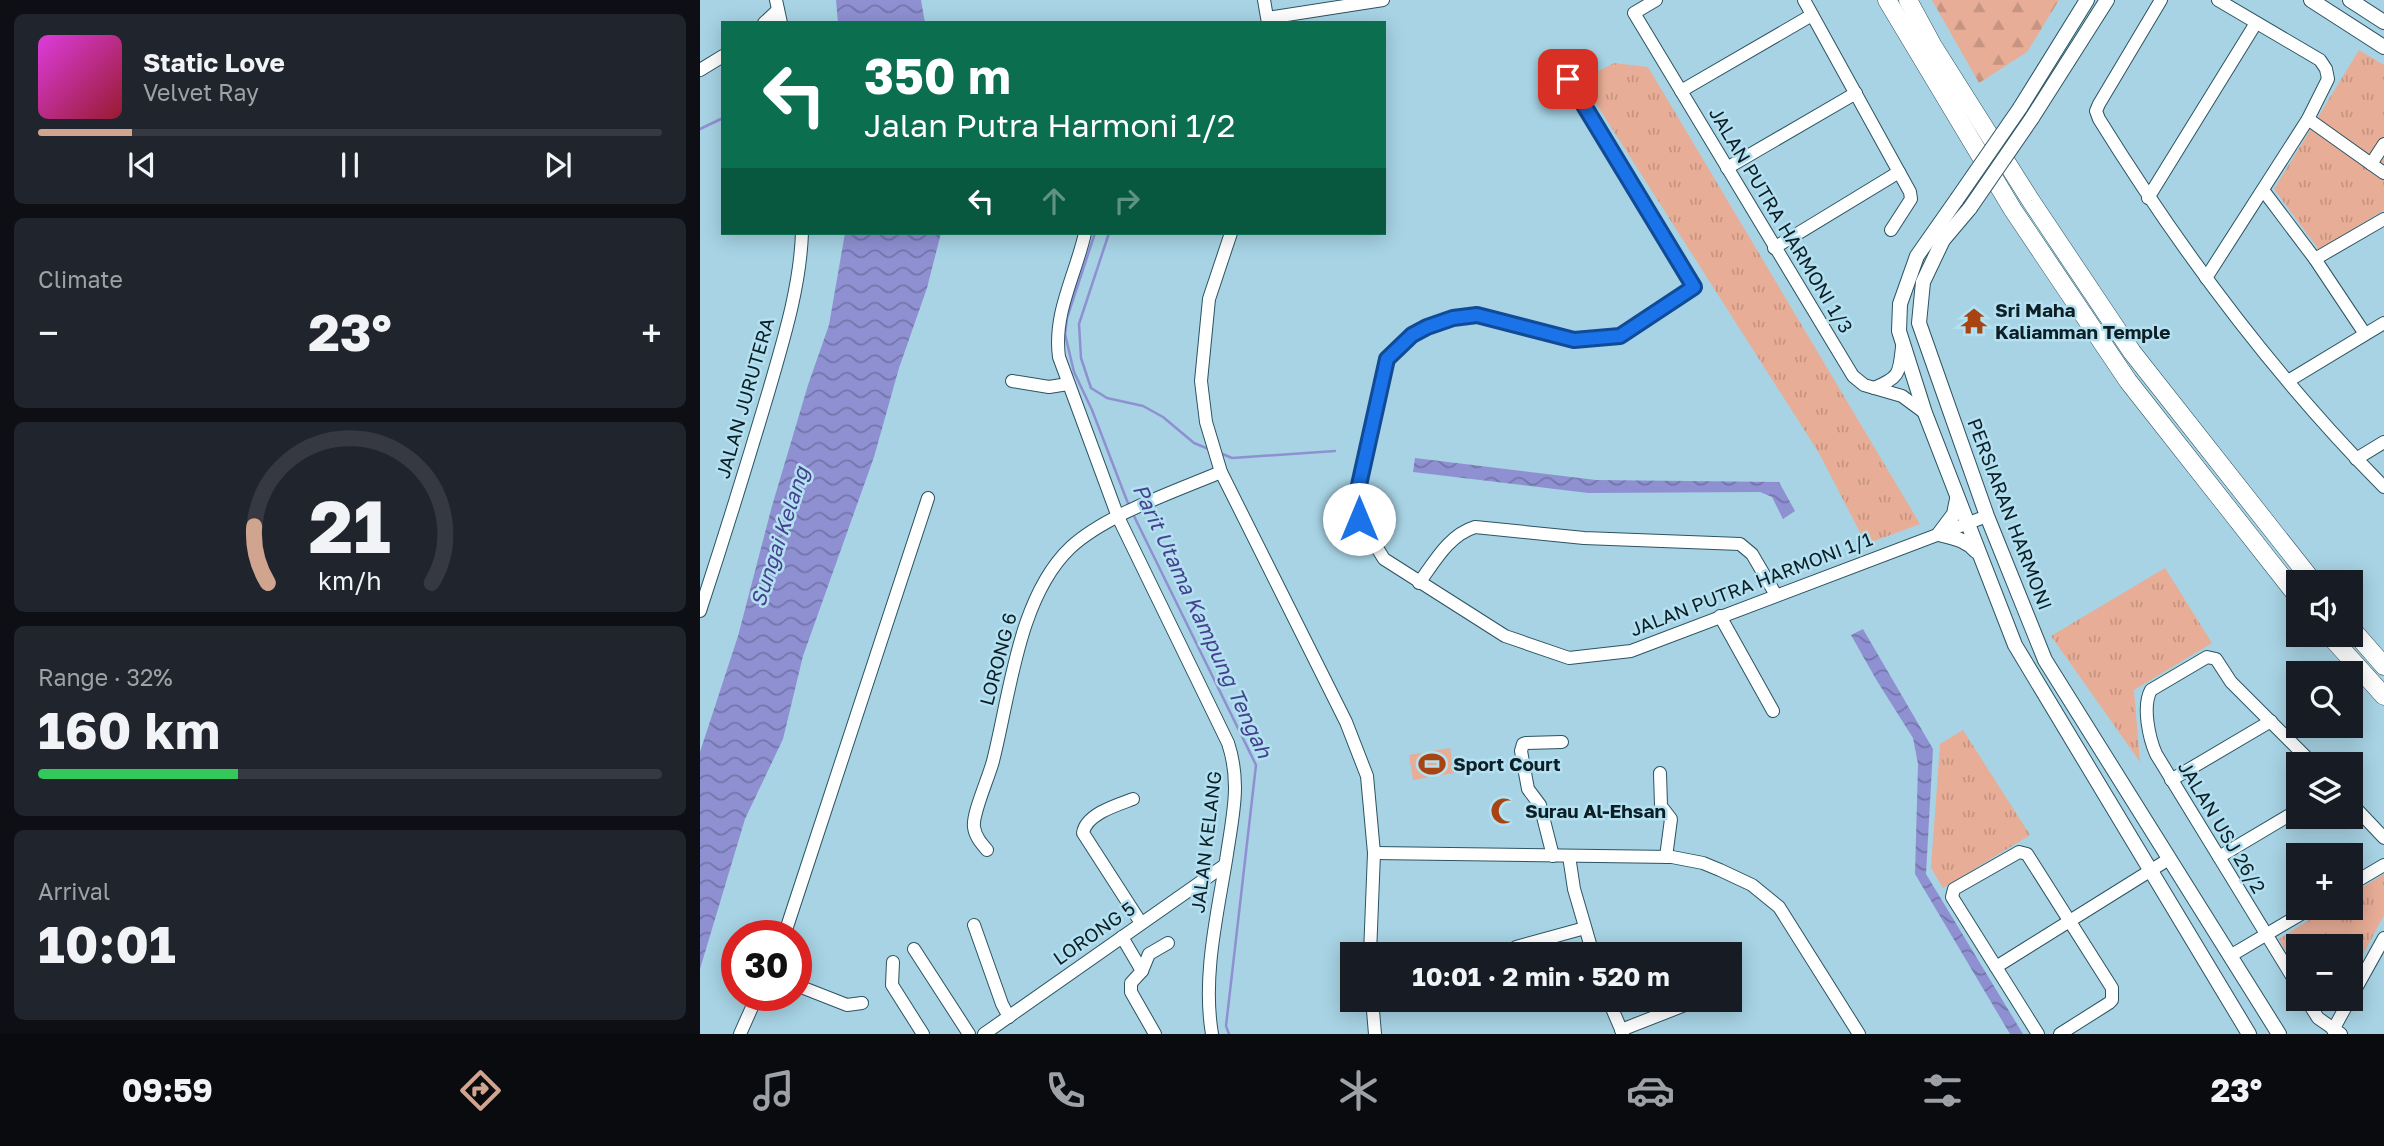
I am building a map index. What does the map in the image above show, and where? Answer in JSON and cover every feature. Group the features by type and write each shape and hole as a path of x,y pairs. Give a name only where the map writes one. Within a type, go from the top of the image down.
{"highway":[{"path":"1887,0 2013,210 2128,380 2286,582"},
{"path":"1908,0 1933,46 2031,201 2132,352 2304,570"},
{"path":"2363,642 2384,666"},
{"path":"2340,647 2384,696"}],"main road":[{"path":"2087,0 2020,108 1917,256 1900,304 1899,331 1925,413 2015,645 2249,1034"},
{"name":"PERSIARAN HARMONI","path":"2108,0 2032,118 1970,208 1943,240 1923,282 1919,323 1987,516 2045,660 2278,1034"},
{"path":"2311,0 2384,47"},
{"path":"2350,0 2384,22"},
{"path":"1957,499 1954,514 1939,534 1968,542 1980,554"}],"street":[{"path":"1264,0 1268,20 1383,0"},
{"name":"JALAN PUTRA HARMONI 1/3","path":"1656,0 1634,13 1853,376 1864,385 1902,396 1925,413"},
{"path":"1804,0 1910,192 1910,199 1891,230"},
{"path":"2161,0 2096,111 2099,119 2148,198 2206,278 2288,381 2384,487"},
{"path":"2206,278 2308,119 2328,79 2320,60 2218,0"},
{"path":"1681,91 1812,15"},
{"path":"2148,198 2256,23"},
{"path":"700,70 721,57"},
{"name":"JALAN PUTRA HARMONI 1/1","path":"1568,79 1694,287 1620,336 1574,340 1477,315 1453,318 1427,327 1399,346 1387,359 1359,485 1359,519 1384,559 1505,636 1569,658 1630,651 1987,516"},
{"path":"1727,168 1856,93"},
{"path":"2308,119 2384,173"},
{"path":"2371,164 2384,144"},
{"path":"1774,248 1899,172"},
{"path":"2263,190 2365,334"},
{"path":"2315,260 2384,219"},
{"name":"JALAN JURUTERA","path":"700,611 747,466 783,340 801,262 802,235"},
{"name":"JALAN KELANG","path":"1085,235 1060,317 1057,339 1059,357 1121,515 1228,743 1235,765 1236,786 1211,960 1208,1033"},
{"path":"1230,235 1209,299 1201,381 1206,422 1221,472 1350,733 1367,776 1374,853 1370,942"},
{"path":"2288,381 2384,323"},
{"path":"1874,388 1896,376 1901,366 1903,343"},
{"path":"1012,381 1049,387 1068,384"},
{"path":"2356,459 2384,442"},
{"name":"LORONG 6","path":"987,850 976,836 973,825 993,760 1004,704 1030,614 1043,583 1058,560 1087,535 1140,506 1221,472"},
{"path":"789,920 928,498"},
{"path":"1419,583 1450,542 1461,531 1475,527 1530,530 1584,538 1740,544 1752,554 1776,595"},
{"path":"1720,617 1773,711"},
{"name":"JALAN USJ 26/2","path":"2271,721 2226,674 2216,659 2207,657 2151,691 2147,702 2152,745 2286,967"},
{"path":"2171,780 2271,721 2301,752"},
{"path":"1553,856 1540,805 1528,789 1521,751 1526,743 1562,742"},
{"path":"1660,773 1661,806 1671,819 1666,857"},
{"path":"1133,799 1091,819 1085,825 1083,833 1141,923"},
{"path":"2363,816 2384,838"},
{"path":"2218,857 2286,817"},
{"path":"2038,1034 1952,897 1954,889 2022,852 2027,854 2112,988 2113,994 2109,1003 2060,1034"},
{"path":"1374,853 1666,857 1703,863 1752,885 1779,906 1859,1034"},
{"path":"1569,856 1574,889 1589,942"},
{"path":"1996,967 2169,859"},
{"name":"LORONG 5","path":"984,1034 1225,865"},
{"path":"2363,877 2384,865"},
{"path":"2230,956 2291,920"},
{"path":"974,925 1009,1017"},
{"path":"1534,942 1585,928"},
{"path":"1122,937 1142,971"},
{"path":"2363,976 2384,938"},
{"path":"1155,1034 1130,987 1133,979 1142,971 1149,954 1168,943"},
{"path":"914,949 969,1034"},
{"path":"892,962 892,985 923,1034"},
{"path":"812,991 847,1005 862,1003"},
{"path":"740,1034 751,1011"},
{"path":"2314,1011 2318,1018 2337,1032 2345,1011"},
{"path":"1373,1012 1375,1034"},
{"path":"1614,1012 1622,1032 1667,1012"}],"green space":[{"path":"1932,0 2059,0 2027,52 1979,83"},
{"path":"2359,50 2384,65 2384,210 2319,250 2274,189"},
{"path":"1614,63 1648,67 1920,524 1866,544 1819,453 1581,80"},
{"path":"2165,568 2212,643 2134,690 2140,762 2051,636"},
{"path":"1963,730 2030,835 1943,888 1931,868 1940,744"},
{"name":"Sport Court","path":"1450,748 1454,773 1413,780 1409,755"},
{"path":"2384,874 2384,915 2363,955 2363,934 2287,934 2309,920 2363,920 2363,887"},
{"path":"2286,935 2286,951 2279,939"}],"water":[{"path":"836,0 921,0 925,21 838,21"},
{"name":"Sungai Kelang","path":"845,235 940,235 927,288 899,368 874,457 803,656 783,739 745,819 700,969 700,752 738,636 772,506 829,325"},
{"path":"1415,458 1596,480 1779,482 1795,511 1783,519 1772,497 1760,492 1588,493 1413,472"},
{"path":"1863,629 1933,749 1926,874 2023,1034 2010,1034 1915,874 1918,764 1913,738 1851,635"}],"waterway":[{"path":"700,129 721,119"},
{"name":"Parit Utama Kampung Tengah","path":"1094,235 1067,318 1065,334 1074,372 1092,410 1129,506"},
{"path":"1108,235 1079,324 1081,358 1091,388 1107,398 1143,406 1163,417 1194,443 1211,450"},
{"path":"1220,453 1232,458 1335,451"},
{"name":"Parit Utama Kampung Tengah","path":"1132,512 1256,765 1226,1026 1229,1034"}],"place":[{"name":"Sri Maha Kaliamman Temple","path":"1974,321"},
{"name":"Sport Court","path":"1432,764"},
{"name":"Surau Al-Ehsan","path":"1504,811"}],"route":[{"path":"1359,519 1359,485 1387,359 1412,335 1453,318 1477,315 1574,340 1620,336 1694,287 1568,79"}]}
